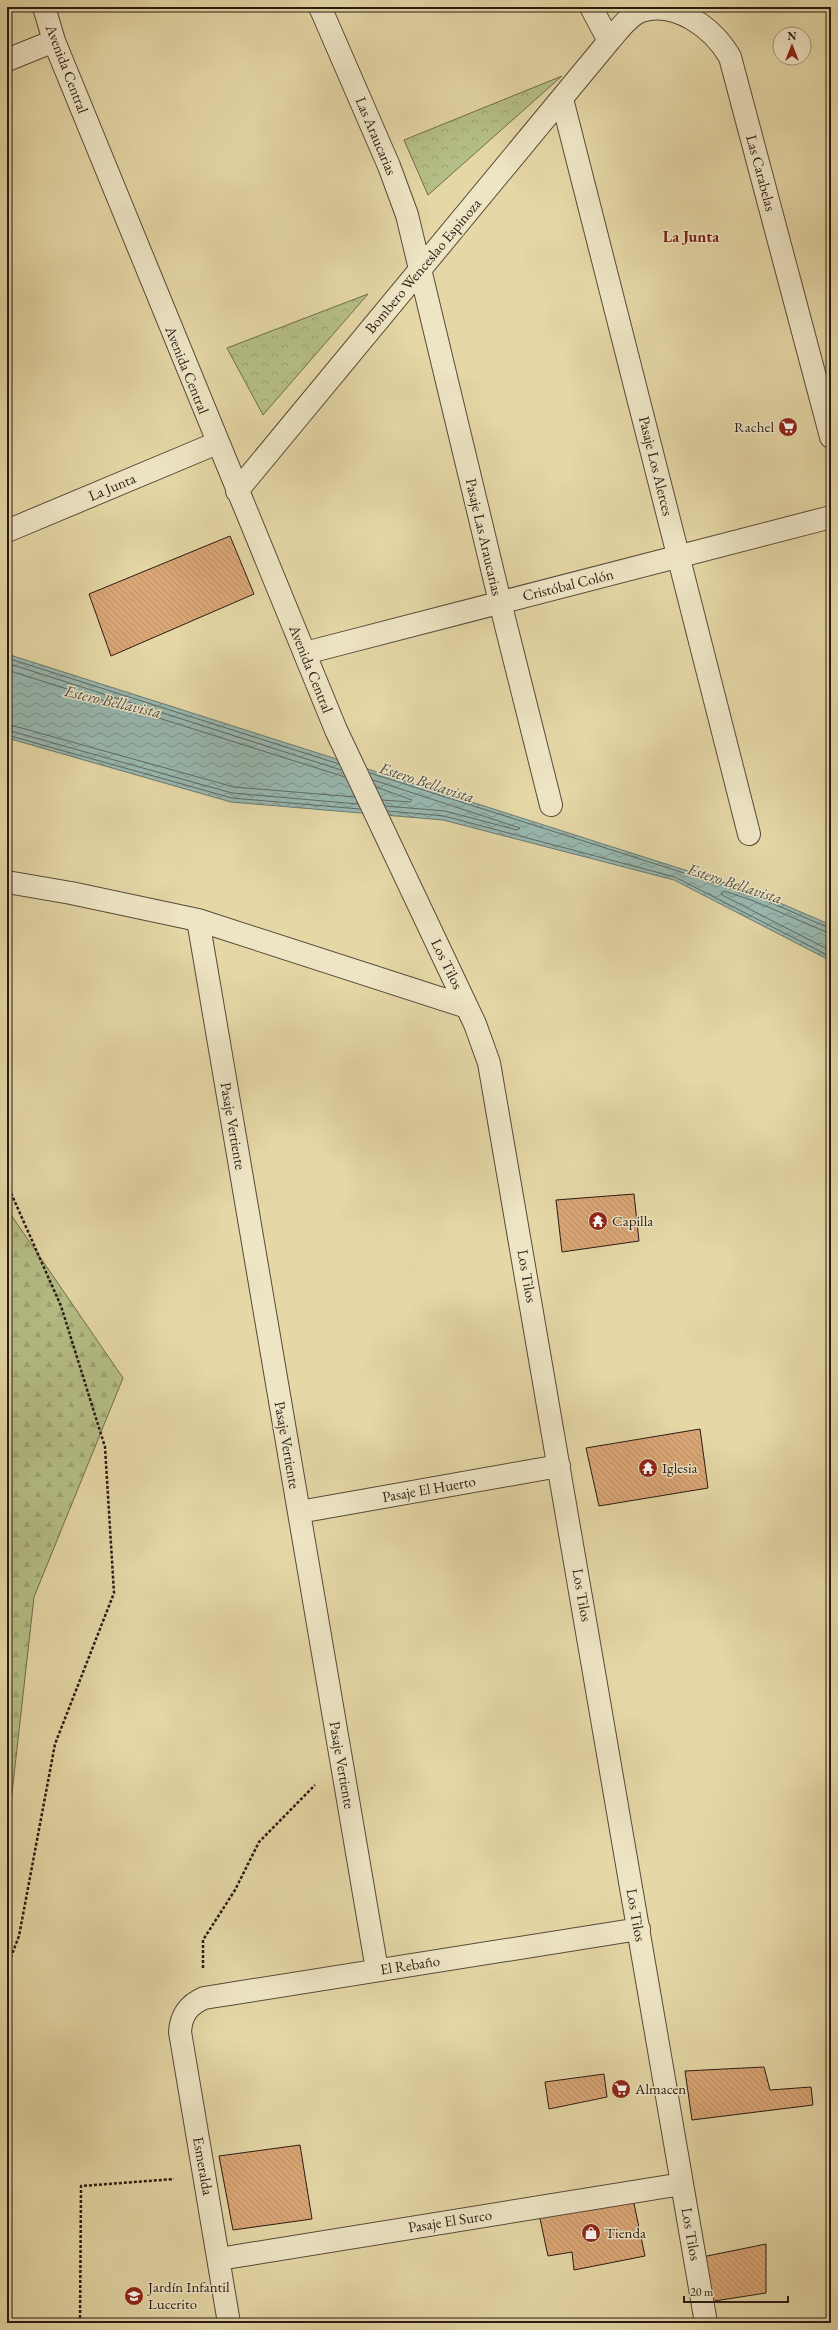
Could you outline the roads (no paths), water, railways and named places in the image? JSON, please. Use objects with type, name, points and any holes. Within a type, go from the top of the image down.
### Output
[{"type":"street","name":"Avenida Central","points":[[44,7],[54,41],[217,443],[336,730],[407,883]]},
{"type":"street","name":"Las Araucarias","points":[[320,7],[389,166],[407,215],[420,268]]},
{"type":"street","points":[[591,7],[609,41]]},
{"type":"street","name":"Las Carabelas","points":[[609,41],[629,19],[640,11],[669,8],[682,11],[708,30],[720,42],[730,57],[831,436]]},
{"type":"street","points":[[7,60],[54,41]]},
{"type":"street","name":"Bombero Wenceslao Espinoza","points":[[237,491],[609,41]]},
{"type":"street","name":"Pasaje Los Alerces","points":[[562,99],[749,834]]},
{"type":"street","name":"Pasaje Las Araucarias","points":[[420,268],[550,805]]},
{"type":"street","name":"La Junta","points":[[7,531],[217,443]]},
{"type":"street","name":"Cristóbal Colón","points":[[305,653],[831,517]]},
{"type":"street","points":[[7,882],[71,893],[198,920],[468,1007]]},
{"type":"street","name":"Los Tilos","points":[[407,883],[468,1007],[483,1042],[494,1085],[706,2323]]},
{"type":"street","name":"Pasaje Vertiente","points":[[198,920],[377,1970]]},
{"type":"street","name":"Pasaje El Huerto","points":[[298,1512],[559,1466]]},
{"type":"street","name":"El Rebaño","points":[[186,2010],[194,2002],[204,1998],[639,1929]]},
{"type":"street","name":"Esmeralda","points":[[186,2010],[181,2021],[180,2032],[229,2323]]},
{"type":"street","name":"Pasaje El Surco","points":[[219,2259],[682,2184]]},
{"type":"water","name":"Estero Bellavista","points":[[7,654],[757,893],[831,925],[831,961],[674,880],[443,820],[231,802],[7,738]]},
{"type":"place","name":"Rachel","points":[[788,427]]},
{"type":"place","name":"Capilla","points":[[598,1221]]},
{"type":"place","name":"Iglesia","points":[[648,1468]]},
{"type":"place","name":"Almacen","points":[[621,2089]]},
{"type":"place","name":"Tienda","points":[[591,2233]]},
{"type":"place","name":"Jardín Infantil Lucerito","points":[[134,2296]]},
{"type":"district","name":"La Junta","points":[[691,236]]}]
